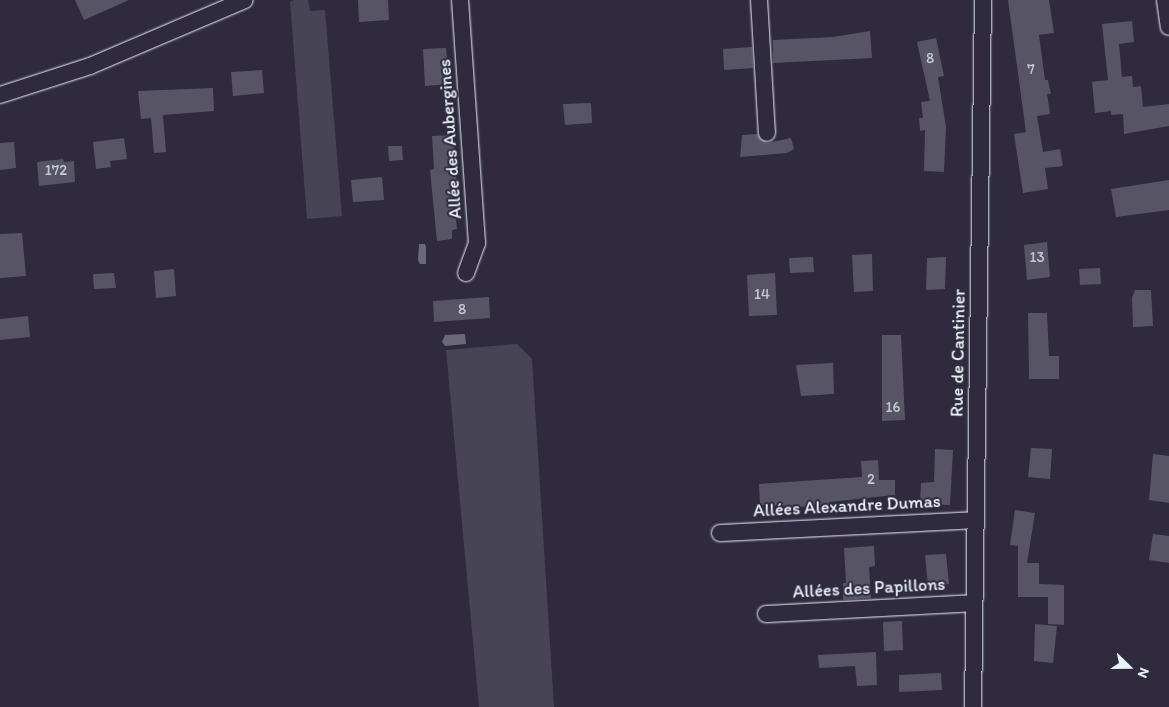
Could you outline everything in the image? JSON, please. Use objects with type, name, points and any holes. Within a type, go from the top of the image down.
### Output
[{"type":"street","points":[[0,95],[90,66],[245,0]]},
{"type":"street","name":"Allée des Aubergines","points":[[460,0],[477,243],[466,273]]},
{"type":"street","points":[[759,0],[767,132]]},
{"type":"street","name":"Rue de Cantinier","points":[[973,707],[983,0]]},
{"type":"street","points":[[1165,0],[1169,27]]},
{"type":"street","name":"Allées Alexandre Dumas","points":[[720,533],[975,520]]},
{"type":"street","name":"Allées des Papillons","points":[[766,614],[974,603]]},
{"type":"shaded area","points":[[294,0],[308,0],[310,11],[325,10],[342,216],[307,219],[290,2]]},
{"type":"shaded area","points":[[517,344],[532,359],[554,707],[479,707],[446,350]]},
{"type":"water","points":[[419,244],[425,244],[426,264],[420,264],[418,260]]},
{"type":"water","points":[[465,334],[466,344],[445,346],[442,342],[445,335]]},
{"type":"building","points":[[75,0],[129,0],[84,20]]},
{"type":"building","points":[[358,0],[388,0],[389,20],[359,22]]},
{"type":"building","points":[[1008,0],[1049,0],[1054,33],[1039,35],[1045,80],[1048,80],[1051,94],[1047,94],[1050,114],[1037,116],[1043,152],[1060,149],[1063,166],[1045,168],[1048,189],[1023,193],[1014,134],[1026,132]]},
{"type":"building","points":[[1132,21],[1134,42],[1119,44],[1122,77],[1132,76],[1133,87],[1141,86],[1143,107],[1169,104],[1169,126],[1124,134],[1123,114],[1111,115],[1111,111],[1095,113],[1092,82],[1108,80],[1102,24]]},
{"type":"building","points":[[870,31],[872,58],[773,63],[773,40],[833,37]]},
{"type":"building","points":[[936,38],[944,76],[938,77],[946,127],[944,172],[924,171],[925,130],[920,131],[919,118],[923,118],[921,102],[930,101],[917,42]]},
{"type":"building","points":[[752,47],[753,68],[724,70],[723,49]]},
{"type":"building","points":[[446,48],[449,84],[425,86],[423,49]]},
{"type":"building","points":[[262,70],[264,93],[233,96],[231,72]]},
{"type":"building","points":[[213,88],[214,111],[163,115],[166,152],[154,153],[151,118],[141,119],[138,91]]},
{"type":"building","points":[[591,103],[592,123],[565,125],[563,104]]},
{"type":"building","points":[[757,134],[767,143],[791,138],[794,149],[787,153],[740,157],[742,135]]},
{"type":"building","points":[[453,135],[459,211],[455,211],[457,229],[452,230],[452,239],[437,241],[430,170],[434,169],[432,136]]},
{"type":"building","points":[[124,138],[127,159],[110,161],[111,167],[96,169],[93,142]]},
{"type":"building","points":[[14,142],[16,168],[0,170],[0,143]]},
{"type":"building","points":[[388,146],[402,146],[403,160],[389,161]]},
{"type":"building","points":[[63,159],[64,162],[74,161],[75,182],[39,186],[37,162]]},
{"type":"building","points":[[382,177],[384,200],[353,202],[351,180]]},
{"type":"building","points":[[1169,180],[1169,210],[1116,217],[1111,189]]},
{"type":"building","points":[[22,233],[26,276],[0,278],[0,234]]},
{"type":"building","points":[[1047,242],[1050,277],[1027,280],[1024,245]]},
{"type":"building","points":[[872,254],[873,291],[854,292],[852,255]]},
{"type":"building","points":[[813,257],[814,272],[790,273],[789,258]]},
{"type":"building","points":[[946,257],[945,289],[926,290],[927,258]]},
{"type":"building","points":[[1100,268],[1101,284],[1080,285],[1079,269]]},
{"type":"building","points":[[174,269],[176,296],[156,298],[154,271]]},
{"type":"building","points":[[114,273],[116,288],[94,289],[93,274]]},
{"type":"building","points":[[775,273],[777,315],[749,316],[747,275]]},
{"type":"building","points":[[1135,290],[1151,290],[1153,326],[1133,327],[1132,298]]},
{"type":"building","points":[[489,297],[490,318],[434,322],[433,301]]},
{"type":"building","points":[[1028,313],[1047,313],[1049,356],[1059,356],[1059,379],[1029,379]]},
{"type":"building","points":[[28,316],[30,337],[0,340],[0,319]]},
{"type":"building","points":[[882,335],[901,335],[905,420],[882,421]]},
{"type":"building","points":[[833,363],[834,394],[801,396],[796,365]]},
{"type":"building","points":[[1031,448],[1052,449],[1050,479],[1028,477]]},
{"type":"building","points":[[935,449],[953,450],[950,505],[920,504],[921,483],[934,482]]},
{"type":"building","points":[[1153,454],[1169,456],[1169,503],[1149,500]]},
{"type":"building","points":[[878,460],[879,480],[895,480],[895,495],[829,502],[829,508],[760,505],[759,484],[862,477],[861,461]]},
{"type":"building","points":[[1015,510],[1035,513],[1027,563],[1039,563],[1039,584],[1064,585],[1064,625],[1048,624],[1048,597],[1018,597],[1018,546],[1010,545]]},
{"type":"building","points":[[1153,534],[1169,536],[1169,563],[1149,560]]},
{"type":"building","points":[[874,546],[875,566],[869,567],[871,598],[843,600],[843,583],[846,583],[844,548]]},
{"type":"building","points":[[946,554],[949,584],[928,586],[925,555]]},
{"type":"building","points":[[902,621],[903,650],[884,651],[883,622]]},
{"type":"building","points":[[1035,624],[1057,626],[1053,663],[1034,661]]},
{"type":"building","points":[[876,652],[877,685],[857,686],[855,666],[819,668],[818,655]]},
{"type":"building","points":[[941,673],[942,690],[899,692],[899,675]]}]
